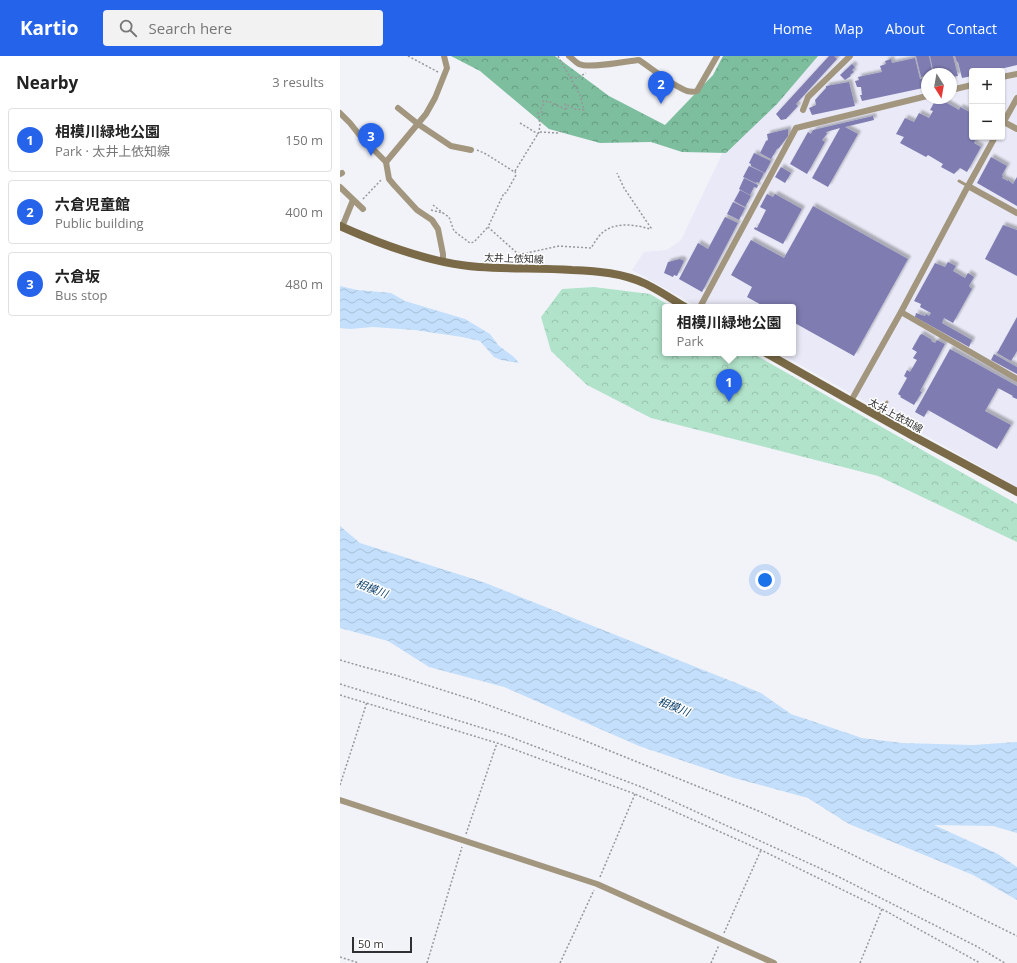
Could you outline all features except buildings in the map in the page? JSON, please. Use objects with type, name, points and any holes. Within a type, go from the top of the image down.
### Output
[{"type":"main road","name":"太井上依知線","points":[[341,226],[385,244],[442,262],[478,266],[604,272],[646,284],[680,304]]},
{"type":"main road","name":"太井上依知線","points":[[771,356],[1017,492]]},
{"type":"street","points":[[386,162],[426,114],[435,98],[447,68],[444,56]]},
{"type":"street","points":[[569,56],[579,64],[585,65],[632,58],[639,60],[669,81],[692,92],[697,91],[717,56]]},
{"type":"street","points":[[803,110],[808,97],[850,56]]},
{"type":"street","points":[[1005,76],[1017,74]]},
{"type":"street","points":[[957,89],[969,86]]},
{"type":"street","points":[[702,304],[796,128],[921,97]]},
{"type":"street","points":[[1005,120],[1017,98]]},
{"type":"street","points":[[398,108],[418,124],[451,146],[471,150]]},
{"type":"street","points":[[340,113],[386,162],[389,179],[394,185],[417,210],[432,220],[438,229],[443,254],[442,262]]},
{"type":"street","points":[[1005,125],[1017,129]]},
{"type":"street","points":[[851,401],[994,140]]},
{"type":"street","points":[[340,186],[363,209]]},
{"type":"street","points":[[968,186],[1017,213]]},
{"type":"street","points":[[341,226],[356,202]]},
{"type":"street","points":[[901,312],[1017,379]]},
{"type":"street","points":[[340,800],[597,884],[774,963]]},
{"type":"lane","points":[[959,181],[968,186]]},
{"type":"lane","points":[[878,416],[887,402]]},
{"type":"path","points":[[408,56],[440,74],[445,74]]},
{"type":"path","points":[[414,60],[417,56]]},
{"type":"path","points":[[433,205],[449,217],[454,231],[470,243],[474,242],[488,227],[504,193],[506,193],[516,175],[515,171],[539,133],[540,124],[538,113],[542,112],[541,108],[544,104],[543,101],[550,102],[567,110],[565,104],[584,110],[580,95],[558,56]]},
{"type":"path","points":[[520,123],[539,133],[558,133],[561,131]]},
{"type":"path","points":[[471,150],[480,150],[515,171]]},
{"type":"path","points":[[356,202],[388,173]]},
{"type":"path","points":[[488,227],[517,253],[522,254],[559,246],[567,248],[591,248],[606,230],[618,226],[637,225],[650,229],[651,228],[624,188],[617,173]]},
{"type":"path","points":[[428,209],[443,212]]},
{"type":"path","points":[[340,660],[395,675],[484,703],[578,738],[754,809],[845,851],[1017,936]]},
{"type":"path","points":[[340,684],[505,734],[644,788],[837,876],[976,946],[1005,963]]},
{"type":"path","points":[[340,695],[497,743],[635,794],[761,850],[882,909],[980,963]]},
{"type":"path","points":[[340,785],[367,702]]},
{"type":"path","points":[[427,963],[464,841],[497,743]]},
{"type":"path","points":[[711,963],[761,850]]},
{"type":"path","points":[[860,963],[882,909]]},
{"type":"path","points":[[340,957],[359,963]]},
{"type":"shaded area","points":[[801,56],[1017,56],[1017,487],[784,356],[796,356],[796,304],[693,304],[632,270],[644,252],[667,250],[681,240],[731,135]]},
{"type":"green space","points":[[451,56],[555,56],[609,96],[665,125],[713,75],[723,56],[818,56],[777,104],[726,153],[682,152],[651,142],[600,143],[549,129],[480,71]]},
{"type":"green space","points":[[594,287],[650,294],[667,304],[662,304],[662,356],[757,356],[1017,504],[1017,542],[878,476],[651,418],[587,385],[551,351],[541,317],[562,289]]},
{"type":"water","points":[[340,286],[357,290],[391,293],[405,301],[465,319],[490,334],[499,346],[514,357],[519,363],[501,360],[494,357],[480,341],[462,337],[415,330],[373,327],[350,329],[340,328]]},
{"type":"water","name":"相模川","points":[[340,526],[360,543],[483,582],[761,693],[791,714],[862,738],[902,743],[973,745],[1017,742],[1017,833],[993,826],[934,825],[998,854],[1017,867],[1017,900],[973,875],[849,824],[808,798],[734,778],[639,746],[504,687],[429,667],[388,641],[340,628]]},
{"type":"place","name":"六倉児童館","points":[[661,104]]},
{"type":"place","name":"六倉坂","points":[[371,156]]},
{"type":"place","name":"相模川緑地公園","points":[[729,402]]}]
